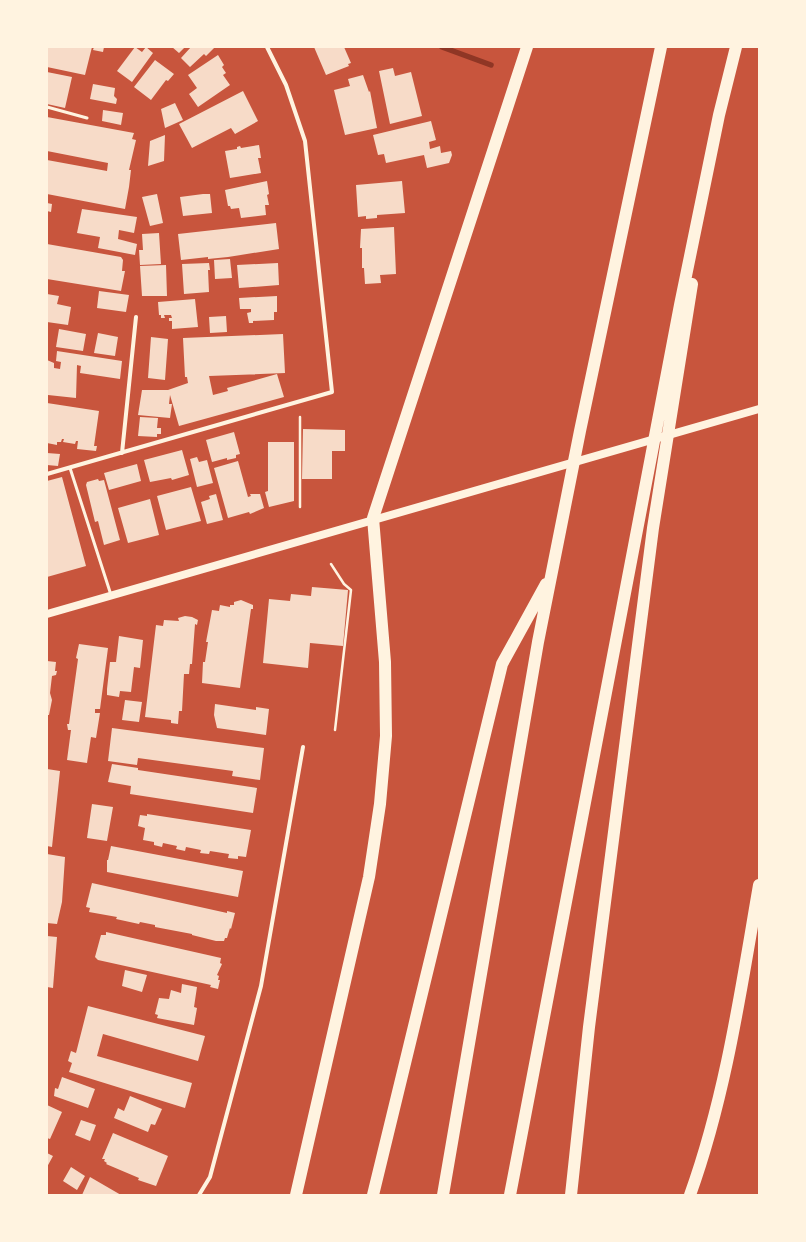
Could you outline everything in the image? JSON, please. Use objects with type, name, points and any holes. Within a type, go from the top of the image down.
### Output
[{"type":"highway","points":[[296,1195],[370,877],[380,804],[386,736],[385,662],[373,518],[527,47]]},
{"type":"highway","points":[[443,1195],[538,642],[661,47]]},
{"type":"highway","points":[[510,1195],[676,321],[719,115],[736,47]]},
{"type":"highway","points":[[571,1195],[589,1027],[652,536],[719,115]]},
{"type":"highway","points":[[373,1195],[502,664],[551,574]]},
{"type":"highway","points":[[690,1195],[702,1164],[718,1106],[730,1051],[759,885]]},
{"type":"main road","points":[[47,614],[373,518],[759,409]]},
{"type":"street","points":[[47,474],[332,392],[305,140],[286,85],[267,47]]},
{"type":"street","points":[[122,453],[136,317]]},
{"type":"street","points":[[199,1195],[210,1177],[261,986],[303,747]]},
{"type":"lane","points":[[47,108],[86,118]]},
{"type":"lane","points":[[70,468],[111,595]]},
{"type":"path","points":[[300,417],[300,507]]},
{"type":"path","points":[[331,564],[344,584],[351,590],[335,730]]},
{"type":"building","points":[[47,47],[92,47],[85,75],[47,67]]},
{"type":"building","points":[[94,47],[104,47],[103,52],[93,50]]},
{"type":"building","points":[[135,47],[142,52],[146,47],[153,53],[132,82],[117,71]]},
{"type":"building","points":[[172,47],[185,47],[179,53]]},
{"type":"building","points":[[191,47],[215,47],[206,56],[204,54],[190,67],[181,58]]},
{"type":"building","points":[[314,47],[344,47],[351,63],[348,64],[349,66],[326,75]]},
{"type":"building","points":[[218,55],[224,65],[222,67],[226,73],[223,75],[230,85],[198,107],[189,94],[197,88],[188,75]]},
{"type":"building","points":[[155,60],[174,74],[168,81],[166,80],[151,100],[134,87]]},
{"type":"building","points":[[393,68],[395,76],[411,72],[422,116],[390,124],[379,71]]},
{"type":"building","points":[[47,72],[72,77],[65,108],[47,104]]},
{"type":"building","points":[[363,75],[369,92],[370,91],[377,128],[345,135],[334,90],[350,86],[348,79]]},
{"type":"building","points":[[93,84],[115,88],[114,96],[117,99],[116,104],[90,99]]},
{"type":"building","points":[[243,91],[258,121],[235,134],[231,128],[192,148],[179,124]]},
{"type":"building","points":[[175,103],[183,120],[165,128],[161,109]]},
{"type":"building","points":[[103,110],[123,113],[121,125],[102,121]]},
{"type":"building","points":[[47,117],[134,133],[132,139],[136,140],[129,170],[131,170],[125,209],[47,194],[47,160],[107,171],[108,163],[47,151]]},
{"type":"building","points":[[431,121],[436,140],[429,142],[430,149],[440,146],[441,153],[451,151],[452,155],[449,163],[427,168],[424,155],[386,163],[384,154],[378,155],[373,135]]},
{"type":"building","points":[[165,135],[164,161],[148,166],[150,141]]},
{"type":"building","points":[[259,145],[261,158],[258,158],[261,173],[230,178],[225,151],[237,149],[237,147],[240,146],[241,148]]},
{"type":"building","points":[[267,181],[269,205],[265,205],[266,215],[241,218],[239,208],[231,209],[230,206],[228,206],[225,190]]},
{"type":"building","points":[[402,181],[405,213],[377,215],[377,218],[366,219],[366,216],[358,217],[356,185]]},
{"type":"building","points":[[157,194],[163,223],[150,226],[142,197]]},
{"type":"building","points":[[210,194],[212,213],[183,216],[180,197]]},
{"type":"building","points":[[47,203],[52,204],[51,212],[47,211]]},
{"type":"building","points":[[82,209],[137,217],[134,233],[119,230],[118,239],[137,244],[135,255],[98,248],[100,237],[77,233]]},
{"type":"building","points":[[276,223],[279,249],[228,257],[208,259],[208,257],[181,260],[178,234]]},
{"type":"building","points":[[394,227],[396,274],[380,275],[381,283],[365,284],[364,268],[362,268],[362,248],[360,248],[361,229]]},
{"type":"building","points":[[159,233],[161,264],[140,265],[139,250],[143,250],[142,234]]},
{"type":"building","points":[[47,244],[121,257],[123,260],[122,271],[125,271],[121,291],[47,279]]},
{"type":"building","points":[[230,259],[232,278],[215,279],[214,260]]},
{"type":"building","points":[[209,263],[209,292],[184,294],[182,264]]},
{"type":"building","points":[[278,263],[279,285],[239,288],[237,265]]},
{"type":"building","points":[[166,265],[167,296],[142,296],[140,266]]},
{"type":"building","points":[[99,291],[129,295],[126,312],[97,308]]},
{"type":"building","points":[[47,294],[59,296],[57,304],[71,307],[68,325],[47,322]]},
{"type":"building","points":[[277,296],[277,312],[274,312],[274,320],[253,321],[253,323],[249,323],[247,313],[251,312],[251,309],[240,309],[239,298]]},
{"type":"building","points":[[195,299],[198,327],[172,329],[172,321],[169,321],[169,318],[172,318],[171,315],[164,315],[165,318],[161,318],[161,315],[159,315],[158,302]]},
{"type":"building","points":[[226,316],[227,332],[210,333],[209,317]]},
{"type":"building","points":[[59,329],[86,334],[83,351],[56,347]]},
{"type":"building","points":[[98,333],[118,337],[115,356],[94,353]]},
{"type":"building","points":[[283,334],[285,373],[209,376],[213,395],[228,391],[227,388],[277,374],[284,397],[179,426],[170,395],[169,404],[172,404],[170,418],[138,415],[142,390],[168,390],[188,383],[187,377],[185,377],[183,338]]},
{"type":"building","points":[[151,337],[168,339],[165,380],[148,378]]},
{"type":"building","points":[[57,351],[122,361],[120,379],[80,373],[81,366],[77,365],[76,398],[48,395],[47,360],[54,363],[54,368],[60,369],[61,362],[56,361]]},
{"type":"building","points":[[47,403],[99,411],[94,446],[97,446],[96,451],[77,449],[78,441],[76,441],[75,444],[63,442],[64,439],[62,439],[61,442],[57,442],[57,445],[47,443]]},
{"type":"building","points":[[140,417],[158,418],[157,428],[161,428],[161,434],[157,434],[157,437],[138,436]]},
{"type":"building","points":[[303,429],[345,430],[345,451],[332,451],[332,479],[302,479]]},
{"type":"building","points":[[234,432],[240,454],[236,455],[236,458],[227,460],[227,458],[212,462],[206,440]]},
{"type":"building","points":[[268,442],[294,442],[294,501],[269,507],[265,492],[268,491]]},
{"type":"building","points":[[182,450],[189,475],[172,480],[171,478],[150,482],[144,460]]},
{"type":"building","points":[[47,453],[60,454],[58,466],[47,465]]},
{"type":"building","points":[[197,457],[199,462],[207,460],[213,483],[197,487],[190,459]]},
{"type":"building","points":[[238,461],[248,497],[251,496],[250,494],[260,494],[264,508],[250,514],[249,512],[228,518],[214,468]]},
{"type":"building","points":[[137,464],[141,481],[109,490],[104,473]]},
{"type":"building","points":[[62,477],[86,566],[47,577],[47,481]]},
{"type":"building","points":[[98,479],[99,481],[104,480],[120,540],[104,545],[98,521],[95,522],[86,485],[87,482]]},
{"type":"building","points":[[191,487],[201,521],[166,530],[157,496]]},
{"type":"building","points":[[216,494],[223,520],[207,524],[201,502],[210,499],[209,496]]},
{"type":"building","points":[[150,499],[159,535],[128,543],[118,508]]},
{"type":"building","points":[[312,587],[348,590],[343,646],[310,643],[308,668],[263,663],[269,599],[290,601],[291,594],[311,596]]},
{"type":"building","points":[[241,600],[253,605],[253,609],[251,609],[240,688],[202,683],[203,662],[205,662],[208,642],[206,642],[212,610],[219,611],[220,605],[230,607],[230,605],[234,605],[234,602]]},
{"type":"building","points":[[185,616],[198,620],[197,625],[195,624],[192,664],[190,664],[189,674],[184,674],[182,711],[179,711],[178,724],[171,723],[171,720],[145,717],[156,625],[163,626],[164,620],[179,621],[178,618]]},
{"type":"building","points":[[119,636],[143,640],[140,668],[134,667],[131,692],[120,691],[119,697],[107,695],[107,689],[110,662],[116,662]]},
{"type":"building","points":[[79,644],[108,648],[100,709],[95,709],[95,713],[100,713],[96,738],[91,737],[87,763],[67,760],[71,730],[68,730],[67,724],[69,724],[78,659],[76,658]]},
{"type":"building","points":[[47,661],[56,662],[55,671],[57,671],[56,675],[52,676],[50,693],[52,700],[49,715],[47,715]]},
{"type":"building","points":[[125,700],[142,702],[139,722],[122,720]]},
{"type":"building","points":[[215,704],[256,710],[256,707],[269,709],[266,735],[217,728],[214,715]]},
{"type":"building","points":[[112,728],[264,748],[260,780],[232,776],[233,771],[138,758],[137,765],[108,761]]},
{"type":"building","points":[[112,764],[138,768],[138,770],[257,788],[253,813],[130,794],[131,786],[108,782]]},
{"type":"building","points":[[47,769],[60,771],[52,847],[47,846]]},
{"type":"building","points":[[92,804],[113,807],[107,841],[87,838]]},
{"type":"building","points":[[147,814],[251,830],[246,857],[238,856],[238,859],[228,858],[229,854],[210,851],[209,854],[200,853],[201,850],[186,847],[185,851],[176,849],[177,846],[163,843],[162,847],[154,845],[154,842],[143,840],[145,828],[138,826],[140,815],[147,816]]},
{"type":"building","points":[[111,846],[243,871],[238,897],[107,872],[107,860]]},
{"type":"building","points":[[47,854],[65,857],[62,902],[57,924],[47,923]]},
{"type":"building","points":[[92,883],[227,913],[227,911],[235,913],[231,929],[230,928],[227,938],[225,938],[224,941],[216,941],[192,934],[155,927],[155,925],[140,922],[139,924],[116,919],[117,917],[89,912],[90,908],[86,907]]},
{"type":"building","points":[[106,932],[221,958],[220,963],[222,964],[217,975],[219,976],[218,980],[220,980],[218,989],[210,987],[211,985],[98,960],[95,957],[101,935],[106,935]]},
{"type":"building","points":[[47,936],[57,937],[53,988],[47,987]]},
{"type":"building","points":[[125,970],[147,975],[142,992],[122,986]]},
{"type":"building","points":[[182,984],[197,987],[194,1007],[197,1008],[194,1025],[157,1018],[158,1015],[155,1014],[159,998],[169,999],[171,990],[181,993]]},
{"type":"building","points":[[88,1006],[205,1036],[198,1061],[103,1034],[97,1056],[192,1083],[185,1108],[69,1072],[72,1063],[68,1061],[71,1051],[76,1053]]},
{"type":"building","points":[[62,1077],[95,1089],[88,1108],[54,1096],[55,1088],[58,1089]]},
{"type":"building","points":[[130,1096],[162,1109],[155,1125],[151,1124],[148,1132],[114,1118],[118,1108],[124,1111]]},
{"type":"building","points":[[47,1105],[62,1112],[50,1139],[47,1138]]},
{"type":"building","points":[[81,1120],[96,1125],[90,1141],[75,1135]]},
{"type":"building","points":[[113,1133],[168,1156],[156,1186],[138,1180],[139,1178],[106,1164],[107,1163],[104,1161],[105,1159],[102,1159]]},
{"type":"building","points":[[47,1153],[53,1156],[47,1167]]},
{"type":"building","points":[[71,1167],[85,1176],[77,1190],[63,1181]]},
{"type":"building","points":[[90,1177],[121,1195],[82,1195]]},
{"type":"waterway","points":[[442,47],[491,65]]}]
